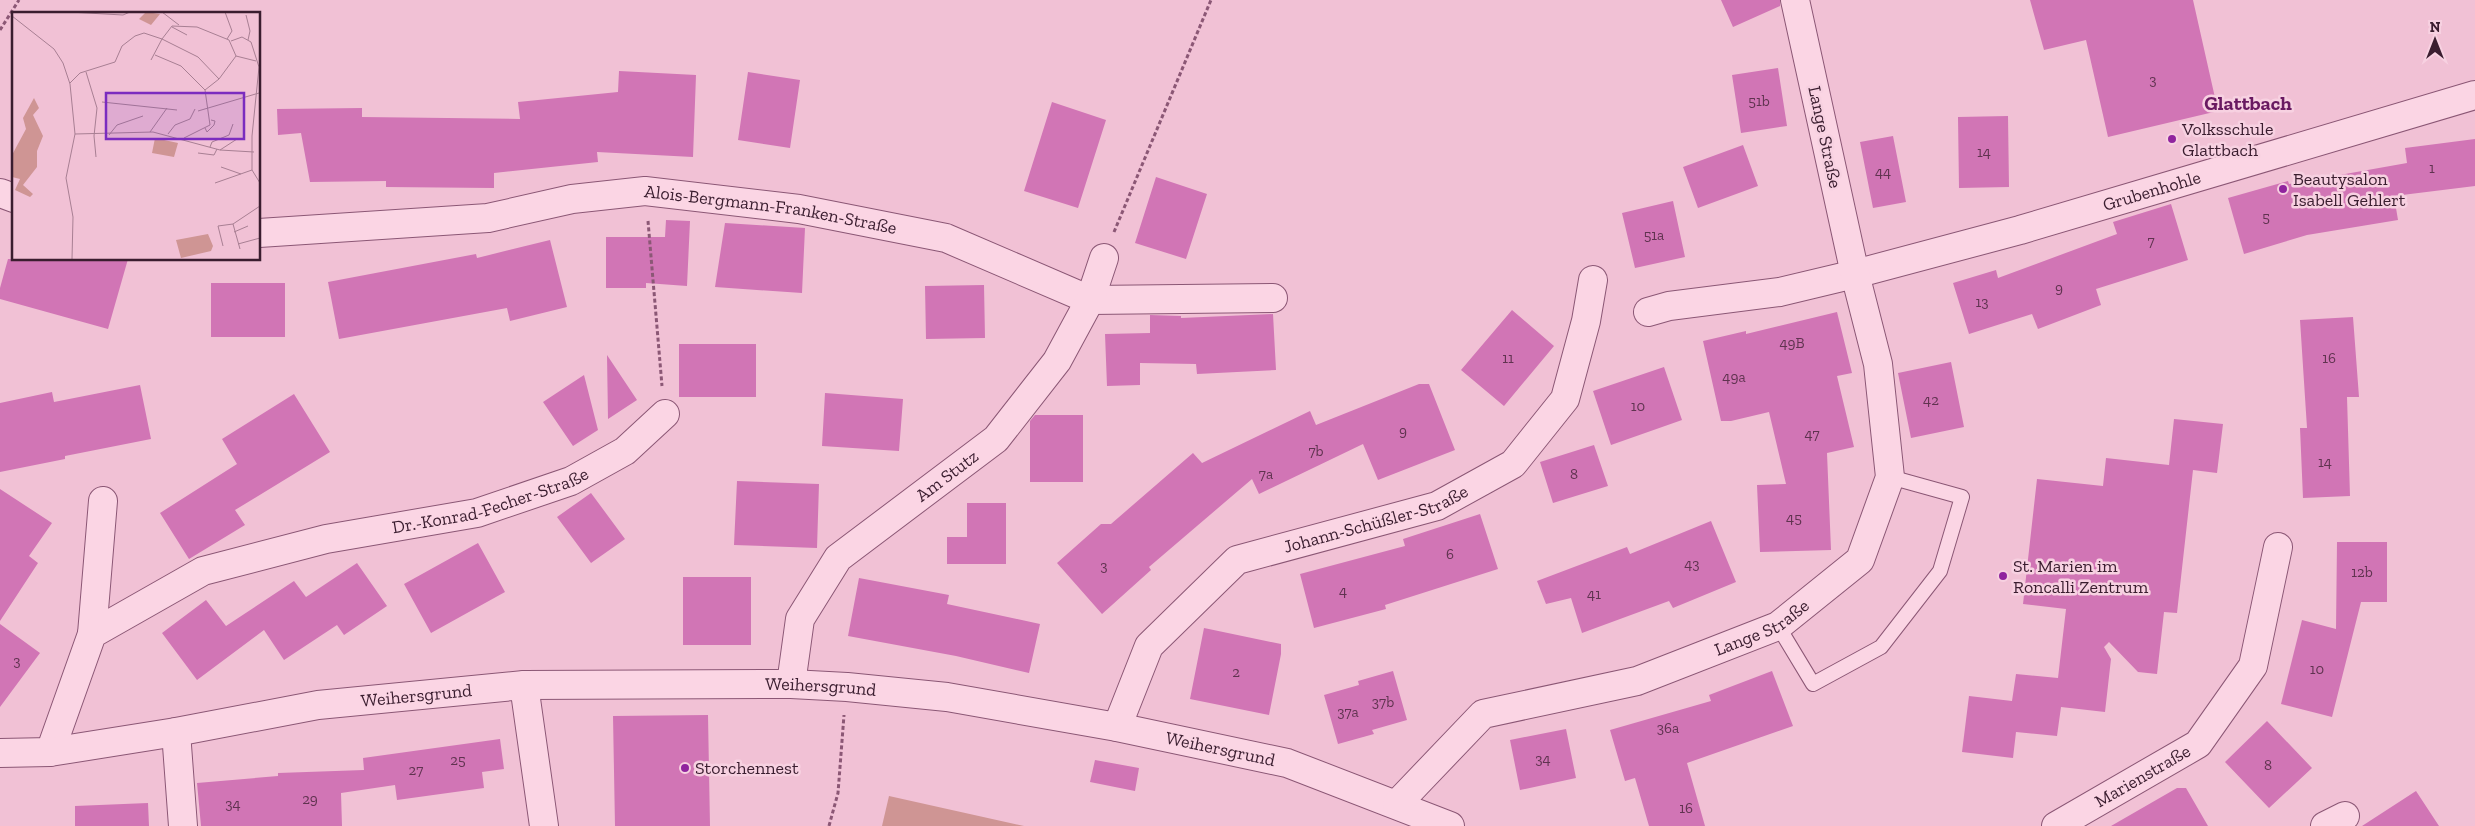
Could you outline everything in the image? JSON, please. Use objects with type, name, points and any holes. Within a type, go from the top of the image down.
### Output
[{"type":"street","name":"Lange Straße","points":[[1397,804],[1483,714],[1637,681],[1778,626],[1860,560],[1890,477],[1878,364],[1855,274],[1795,0]]},
{"type":"street","name":"Grubenhohle","points":[[1855,274],[2020,230],[2475,95]]},
{"type":"street","name":"Alois-Bergmann-Franken-Straße","points":[[260,234],[488,218],[572,199],[645,191],[799,209],[946,238],[1090,300],[1273,298]]},
{"type":"street","points":[[0,193],[12,197]]},
{"type":"street","name":"Am Stutz","points":[[791,684],[800,619],[838,558],[996,439],[1057,361],[1090,300],[1104,258]]},
{"type":"street","points":[[1648,312],[1668,306],[1780,292],[1855,274]]},
{"type":"street","name":"Johann-Schüßler-Straße","points":[[1117,726],[1149,646],[1237,560],[1436,506],[1513,464],[1565,399],[1586,321],[1593,280]]},
{"type":"street","name":"Dr.-Konrad-Fecher-Straße","points":[[92,634],[203,571],[326,539],[477,512],[572,482],[625,451],[665,414]]},
{"type":"street","points":[[50,752],[92,634],[103,501]]},
{"type":"street","name":"Marienstraße","points":[[2056,826],[2198,744],[2253,666],[2278,547]]},
{"type":"street","name":"Weihersgrund","points":[[0,753],[50,752],[176,732],[318,705],[524,685],[791,684],[847,687],[947,698],[1117,726],[1287,763],[1450,826]]},
{"type":"street","points":[[524,685],[544,826]]},
{"type":"street","points":[[176,732],[183,826]]},
{"type":"lane","points":[[1778,626],[1813,684],[1881,647],[1940,571],[1962,497],[1890,477]]},
{"type":"path","points":[[0,30],[19,0]]},
{"type":"path","points":[[1104,258],[1211,0]]},
{"type":"path","points":[[645,191],[665,414]]},
{"type":"path","points":[[829,826],[838,793],[847,687]]},
{"type":"shaded area","points":[[889,796],[1024,826],[882,826]]},
{"type":"building","points":[[1721,0],[1780,0],[1780,6],[1733,27]]},
{"type":"building","points":[[2030,0],[2193,0],[2218,111],[2108,137],[2086,40],[2044,50]]},
{"type":"building","points":[[1778,68],[1787,126],[1741,133],[1732,75]]},
{"type":"building","points":[[619,71],[696,75],[693,157],[597,152],[598,162],[494,173],[494,188],[386,187],[386,181],[310,182],[301,133],[278,135],[277,109],[362,108],[362,117],[520,119],[518,102],[618,92]]},
{"type":"building","points":[[748,72],[800,80],[790,148],[738,140]]},
{"type":"building","points":[[1052,102],[1106,120],[1078,208],[1024,191]]},
{"type":"building","points":[[2008,116],[2009,187],[1959,188],[1958,117]]},
{"type":"building","points":[[1893,136],[1906,202],[1873,208],[1860,142]]},
{"type":"building","points":[[2475,139],[2475,186],[2394,196],[2398,220],[2307,235],[2244,254],[2228,198],[2288,181],[2289,184],[2407,163],[2405,148]]},
{"type":"building","points":[[1743,145],[1758,186],[1698,208],[1683,167]]},
{"type":"building","points":[[1156,177],[1207,194],[1186,259],[1135,243]]},
{"type":"building","points":[[1673,201],[1685,257],[1635,268],[1622,213]]},
{"type":"building","points":[[2171,204],[2188,260],[2096,289],[2101,305],[2038,329],[2032,314],[1969,334],[1953,283],[1996,270],[1998,278],[2117,234],[2113,222]]},
{"type":"building","points":[[666,220],[690,221],[687,286],[646,283],[646,288],[606,288],[606,237],[665,237]]},
{"type":"building","points":[[725,223],[805,228],[802,293],[715,287]]},
{"type":"building","points":[[550,240],[567,307],[510,321],[507,308],[339,339],[328,282],[476,254],[477,258]]},
{"type":"building","points":[[8,259],[128,260],[108,329],[0,299],[0,288]]},
{"type":"building","points":[[211,283],[285,283],[285,337],[211,337]]},
{"type":"building","points":[[984,285],[985,338],[926,339],[925,286]]},
{"type":"building","points":[[1512,310],[1554,346],[1504,406],[1461,370]]},
{"type":"building","points":[[1837,312],[1852,373],[1837,376],[1854,447],[1827,453],[1831,550],[1760,552],[1757,485],[1786,484],[1769,412],[1731,421],[1721,421],[1703,341],[1746,331],[1746,334]]},
{"type":"building","points":[[1273,314],[1276,370],[1197,374],[1196,364],[1140,363],[1140,385],[1107,386],[1105,334],[1150,333],[1150,315],[1181,316],[1181,318]]},
{"type":"building","points":[[2353,317],[2359,397],[2347,397],[2350,496],[2303,498],[2300,428],[2307,428],[2300,320]]},
{"type":"building","points":[[679,344],[756,344],[756,397],[679,397]]},
{"type":"building","points":[[607,355],[637,400],[608,419]]},
{"type":"building","points":[[1951,362],[1964,427],[1911,438],[1898,373]]},
{"type":"building","points":[[1664,367],[1682,420],[1611,445],[1593,391]]},
{"type":"building","points":[[584,375],[598,430],[573,446],[543,402]]},
{"type":"building","points":[[1419,384],[1429,384],[1455,450],[1378,480],[1363,444],[1259,494],[1252,479],[1149,567],[1151,570],[1102,614],[1057,563],[1101,524],[1111,524],[1193,453],[1202,463],[1310,411],[1316,425]]},
{"type":"building","points":[[140,385],[151,439],[65,456],[65,459],[0,472],[0,403],[52,392],[54,402]]},
{"type":"building","points":[[825,393],[903,399],[899,451],[822,446]]},
{"type":"building","points":[[294,394],[330,452],[235,510],[245,525],[189,559],[160,513],[237,464],[222,439]]},
{"type":"building","points":[[1035,415],[1083,415],[1083,482],[1030,482],[1030,421]]},
{"type":"building","points":[[2174,419],[2223,424],[2217,473],[2193,470],[2177,613],[2164,612],[2157,674],[2138,672],[2109,642],[2104,647],[2111,659],[2105,712],[2061,707],[2057,736],[2016,732],[2013,758],[1962,752],[1969,696],[2012,701],[2016,674],[2058,678],[2066,609],[2023,604],[2037,479],[2103,486],[2106,458],[2169,465]]},
{"type":"building","points":[[1594,445],[1608,486],[1553,503],[1540,462]]},
{"type":"building","points":[[737,481],[819,484],[817,548],[734,545]]},
{"type":"building","points":[[0,489],[52,523],[29,556],[38,563],[0,621]]},
{"type":"building","points":[[591,493],[625,539],[591,563],[557,517]]},
{"type":"building","points":[[967,503],[1006,503],[1006,564],[947,564],[947,537],[967,537]]},
{"type":"building","points":[[1480,514],[1498,569],[1385,605],[1386,609],[1314,628],[1300,574],[1405,546],[1403,539]]},
{"type":"building","points":[[1711,521],[1736,582],[1673,608],[1669,601],[1582,633],[1571,598],[1546,604],[1537,581],[1627,547],[1630,554]]},
{"type":"building","points":[[2337,542],[2387,542],[2387,602],[2361,602],[2332,717],[2281,704],[2302,620],[2336,629]]},
{"type":"building","points":[[478,543],[505,592],[431,633],[404,584]]},
{"type":"building","points":[[357,563],[387,606],[344,635],[337,625],[284,660],[264,630],[197,680],[162,633],[206,600],[226,626],[294,581],[306,597]]},
{"type":"building","points":[[683,577],[751,577],[751,645],[683,645]]},
{"type":"building","points":[[859,578],[949,595],[947,604],[1040,624],[1029,673],[956,656],[848,636]]},
{"type":"building","points":[[0,624],[40,653],[0,707]]},
{"type":"building","points":[[1204,628],[1281,644],[1281,654],[1269,715],[1190,699]]},
{"type":"building","points":[[1393,671],[1407,720],[1372,730],[1374,734],[1338,744],[1324,695],[1359,685],[1358,681]]},
{"type":"building","points":[[1772,671],[1793,726],[1687,763],[1705,826],[1649,826],[1635,778],[1625,781],[1610,730],[1711,701],[1709,695]]},
{"type":"building","points":[[708,715],[710,826],[615,826],[613,716]]},
{"type":"building","points":[[2267,721],[2312,768],[2269,808],[2225,762]]},
{"type":"building","points":[[1566,729],[1576,778],[1520,790],[1510,740]]},
{"type":"building","points":[[500,739],[504,769],[482,772],[484,788],[397,800],[395,785],[341,793],[342,826],[201,826],[197,783],[278,776],[278,773],[364,770],[363,758]]},
{"type":"building","points":[[1095,760],[1139,768],[1135,791],[1090,782]]},
{"type":"building","points":[[2177,788],[2186,788],[2208,826],[2111,826]]},
{"type":"building","points":[[2416,791],[2439,826],[2362,826]]},
{"type":"building","points":[[148,803],[149,826],[75,826],[75,806]]},
{"type":"place","name":"Volksschule Glattbach","points":[[2172,139]]},
{"type":"place","name":"Beautysalon Isabell Gehlert","points":[[2283,189]]},
{"type":"place","name":"St. Marien im Roncalli Zentrum","points":[[2003,576]]},
{"type":"place","name":"Storchennest","points":[[685,768]]},
{"type":"district","name":"Glattbach","points":[[2248,103]]}]
